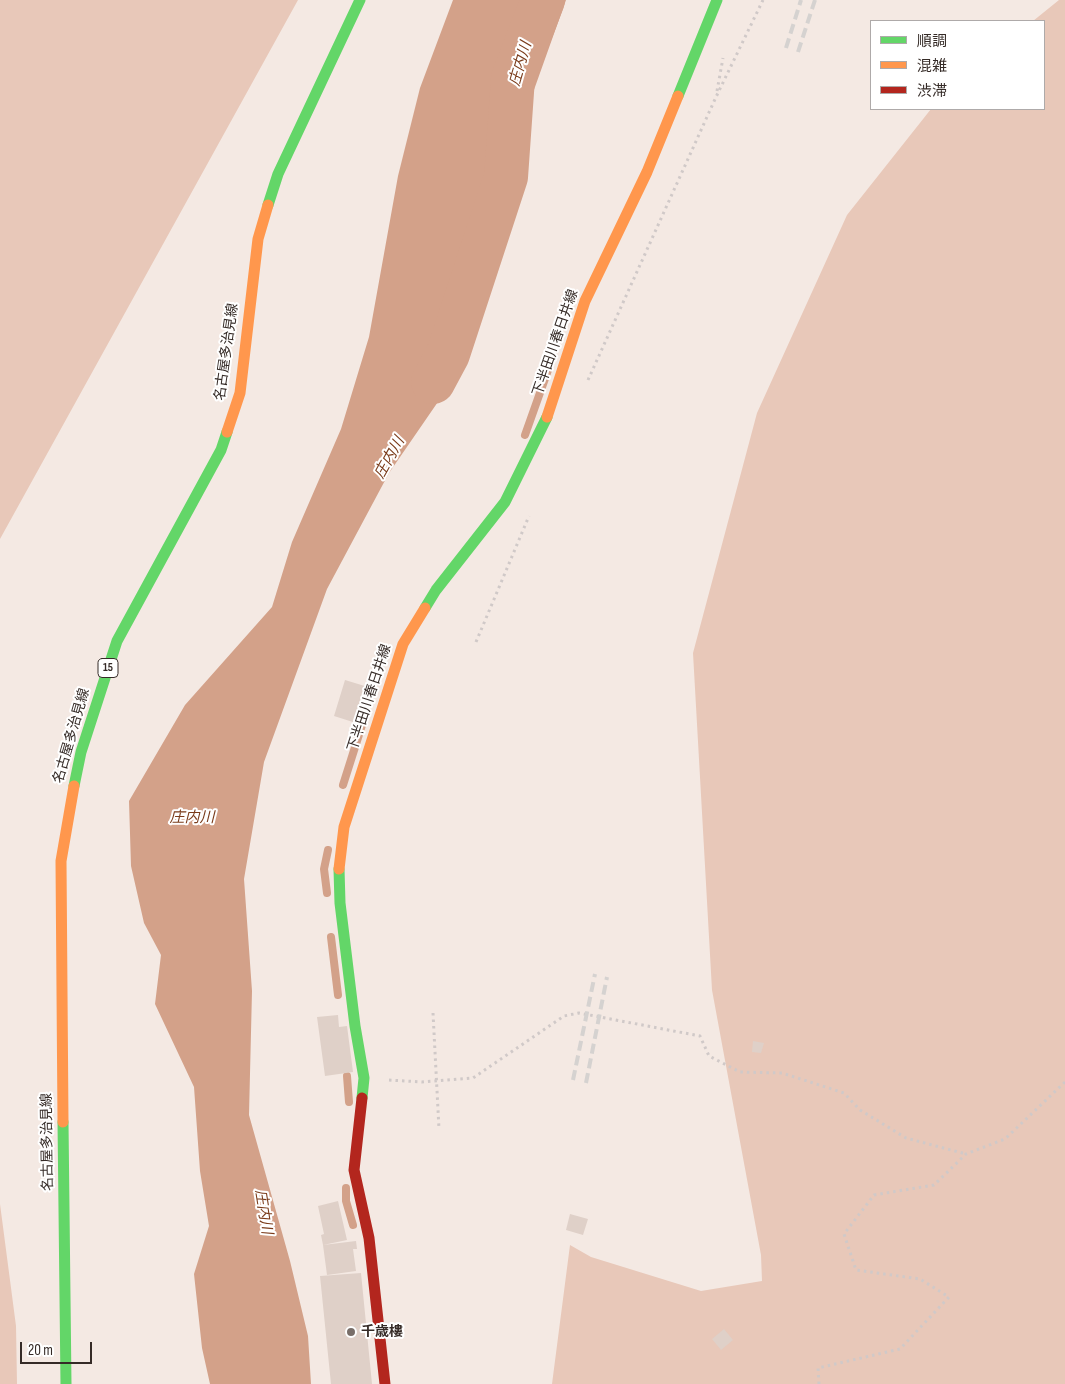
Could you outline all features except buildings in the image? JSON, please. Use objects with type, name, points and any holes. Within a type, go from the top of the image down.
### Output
[{"type":"main road","name":"名古屋多治見線","points":[[66,1384],[60,929],[61,860],[66,818],[81,752],[117,641],[221,450],[240,393],[258,239],[278,174],[360,0]]},
{"type":"main road","name":"下半田川春日井線","points":[[385,1384],[370,1238],[354,1170],[364,1078],[354,1026],[340,902],[339,866],[344,827],[383,700],[403,644],[436,590],[505,502],[544,426],[585,300],[647,172],[717,0]]},
{"type":"path","points":[[585,388],[716,97],[763,0]]},
{"type":"path","points":[[476,642],[530,514]]},
{"type":"path","points":[[433,1013],[439,1128]]},
{"type":"path","points":[[364,1078],[422,1082],[473,1078],[564,1016],[579,1013],[700,1036],[709,1056],[740,1072],[782,1074],[844,1093],[860,1110],[906,1138],[966,1154]]},
{"type":"path","points":[[819,1384],[818,1368],[900,1349],[949,1297],[920,1279],[856,1270],[844,1234],[874,1195],[934,1185],[966,1154],[1005,1139],[1065,1082]]},
{"type":"shaded area","points":[[0,0],[298,0],[0,539]]},
{"type":"shaded area","points":[[1059,0],[1065,0],[1065,1384],[552,1384],[570,1245],[591,1257],[701,1291],[762,1281],[761,1255],[712,990],[693,653],[757,413],[847,215],[930,110],[1045,110],[1045,20],[1034,20]]},
{"type":"shaded area","points":[[0,1204],[16,1326],[17,1384],[0,1384]]},
{"type":"water","name":"庄内川","points":[[453,0],[566,0],[468,275],[442,396],[389,473],[327,589],[264,762],[244,879],[252,991],[249,1115],[290,1261],[308,1336],[311,1384],[210,1384],[202,1348],[194,1274],[209,1226],[200,1171],[194,1087],[155,1004],[161,955],[144,923],[131,866],[129,801],[185,705],[272,607],[292,542],[341,429],[369,337],[398,176],[420,88]]},
{"type":"waterway","name":"庄内川","points":[[433,382],[448,354],[506,177],[513,78],[543,0]]},
{"type":"waterway","points":[[525,435],[552,359]]},
{"type":"waterway","points":[[343,785],[363,722]]},
{"type":"waterway","points":[[327,893],[324,869],[328,850]]},
{"type":"waterway","points":[[331,937],[338,995]]},
{"type":"waterway","points":[[347,1076],[349,1102]]},
{"type":"waterway","points":[[346,1188],[346,1201],[353,1225]]},
{"type":"railway","points":[[786,48],[801,0]]},
{"type":"railway","points":[[798,52],[815,0]]},
{"type":"railway","points":[[573,1080],[595,974]]},
{"type":"railway","points":[[586,1083],[607,977]]},
{"type":"traffic: fast","points":[[268,205],[278,174],[360,0]]},
{"type":"traffic: fast","points":[[678,96],[717,0]]},
{"type":"traffic: fast","points":[[425,608],[436,590],[505,502],[547,417]]},
{"type":"traffic: fast","points":[[74,786],[81,752],[117,641],[221,450],[227,432]]},
{"type":"traffic: fast","points":[[339,869],[340,903],[355,1026],[364,1078],[362,1098]]},
{"type":"traffic: fast","points":[[63,1122],[66,1384]]},
{"type":"traffic: slow","points":[[547,417],[585,301],[647,172],[678,96]]},
{"type":"traffic: slow","points":[[227,432],[240,393],[258,239],[268,205]]},
{"type":"traffic: slow","points":[[339,869],[344,827],[403,644],[425,608]]},
{"type":"traffic: slow","points":[[63,1122],[61,861],[74,786]]},
{"type":"traffic: jam","points":[[362,1098],[354,1170],[369,1238],[385,1384]]},
{"type":"place","name":"千歳樓","points":[[351,1332]]}]
